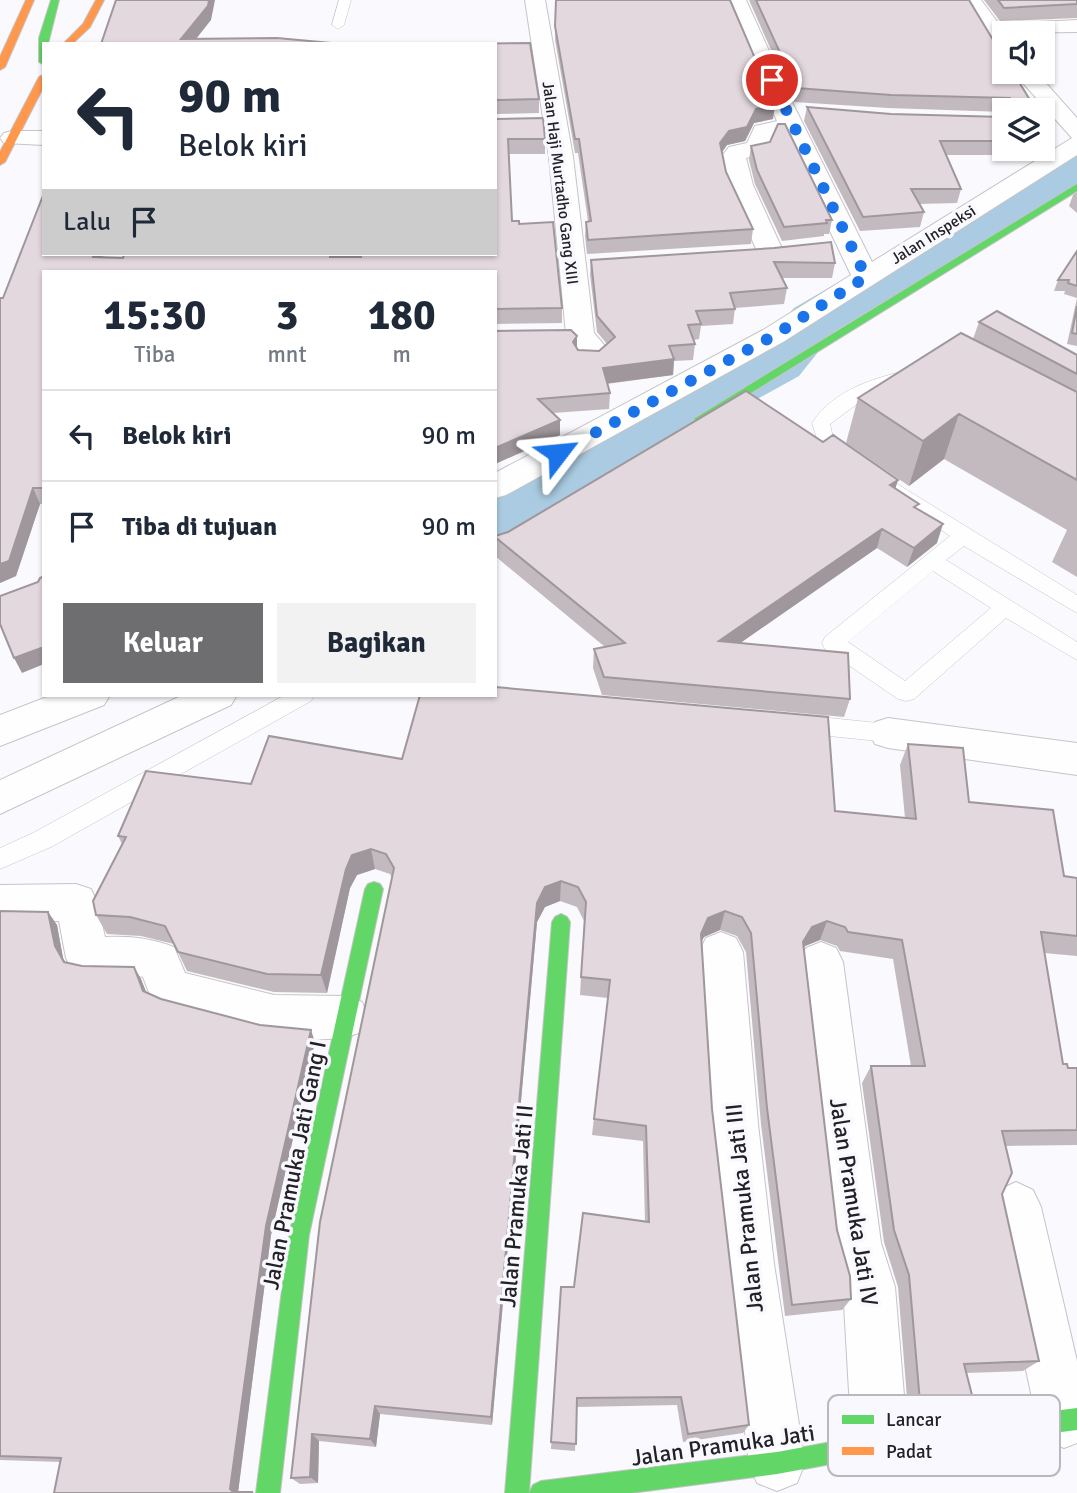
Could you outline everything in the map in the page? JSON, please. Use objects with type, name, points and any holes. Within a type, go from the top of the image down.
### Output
[{"type":"street","points":[[42,42],[55,0]]},
{"type":"street","points":[[70,42],[81,34],[100,0]]},
{"type":"street","name":"Jalan Haji Murtadho Gang XIII","points":[[536,0],[530,44],[544,123],[586,265],[575,343]]},
{"type":"street","points":[[736,0],[796,116],[798,250]]},
{"type":"street","points":[[971,0],[992,29]]},
{"type":"street","points":[[0,67],[27,7]]},
{"type":"street","points":[[61,42],[71,19]]},
{"type":"street","points":[[1055,30],[1077,26]]},
{"type":"street","points":[[0,162],[42,81]]},
{"type":"street","points":[[1033,84],[1061,123]]},
{"type":"street","points":[[796,116],[777,127],[762,131],[758,149],[738,152],[733,157],[740,185],[798,250],[866,277]]},
{"type":"street","points":[[12,138],[42,138]]},
{"type":"street","name":"Jalan Inspeksi","points":[[497,486],[773,336],[1077,144]]},
{"type":"street","points":[[682,430],[1077,187]]},
{"type":"street","points":[[0,731],[86,697]]},
{"type":"street","points":[[0,798],[214,697]]},
{"type":"street","points":[[888,733],[1077,759]]},
{"type":"street","name":"Jalan Pramuka Jati Gang I","points":[[268,1493],[299,1235],[374,889]]},
{"type":"street","points":[[0,903],[75,902],[88,958],[134,955],[159,961],[169,989],[274,1016],[346,1017]]},
{"type":"street","name":"Jalan Pramuka Jati II","points":[[517,1493],[561,922]]},
{"type":"street","name":"Jalan Pramuka Jati III","points":[[721,952],[734,1124],[749,1264],[777,1463]]},
{"type":"street","name":"Jalan Pramuka Jati IV","points":[[821,962],[856,1243],[869,1287],[877,1395]]},
{"type":"street","points":[[1016,1207],[1071,1420]]},
{"type":"street","name":"Jalan Pramuka Jati","points":[[541,1493],[777,1463],[828,1454]]},
{"type":"lane","points":[[338,25],[345,0]]},
{"type":"lane","points":[[923,367],[903,379],[879,383],[827,414],[821,423],[823,435],[963,536],[1077,605]]},
{"type":"lane","points":[[963,536],[833,643],[906,693],[1005,607]]},
{"type":"lane","points":[[932,561],[1077,652]]},
{"type":"lane","points":[[0,859],[42,840],[299,697]]},
{"type":"lane","points":[[779,722],[888,733]]},
{"type":"building","points":[[116,0],[209,0],[208,6],[181,39],[277,38],[320,42],[102,42]]},
{"type":"building","points":[[556,0],[730,0],[775,105],[756,109],[747,127],[729,131],[720,143],[726,172],[753,229],[588,240],[586,222],[591,221],[579,139],[575,139],[555,26]]},
{"type":"building","points":[[756,0],[969,0],[992,38],[992,84],[1020,84],[1029,98],[891,95],[796,88]]},
{"type":"building","points":[[998,0],[1077,0],[1077,4],[1004,8]]},
{"type":"building","points":[[497,43],[530,43],[539,99],[497,100]]},
{"type":"building","points":[[807,107],[891,114],[992,117],[992,141],[940,141],[961,189],[911,189],[924,212],[863,217]]},
{"type":"building","points":[[543,118],[545,139],[508,139],[512,221],[519,221],[519,224],[553,222],[562,308],[497,309],[497,270],[42,270],[42,488],[33,488],[9,561],[0,564],[0,298],[3,298],[42,198],[42,256],[497,256],[497,119]]},
{"type":"building","points":[[778,124],[785,124],[832,220],[826,220],[827,223],[784,227],[757,170],[751,146],[770,142]]},
{"type":"building","points":[[831,242],[835,263],[774,262],[787,288],[730,293],[735,309],[696,311],[701,324],[688,325],[695,344],[669,346],[674,359],[603,368],[610,393],[538,399],[560,420],[497,447],[497,331],[571,330],[577,336],[573,342],[578,350],[599,351],[615,337],[597,316],[591,260]]},
{"type":"building","points":[[1077,251],[1077,286],[1068,283],[1069,280],[1058,280]]},
{"type":"building","points":[[1077,306],[1077,334],[1072,333]]},
{"type":"building","points":[[997,311],[1077,355],[1077,374],[979,322]]},
{"type":"building","points":[[961,333],[1077,392],[1077,480],[959,414],[923,441],[858,398]]},
{"type":"building","points":[[746,391],[823,442],[833,435],[898,480],[890,485],[919,504],[914,507],[943,524],[914,548],[882,529],[719,641],[848,653],[850,699],[604,677],[594,649],[625,643],[497,539],[497,535],[508,532]]},
{"type":"building","points":[[42,577],[42,648],[14,658],[0,624],[0,596],[38,582]]},
{"type":"building","points":[[497,687],[828,717],[835,811],[916,819],[908,744],[963,748],[969,802],[1053,810],[1064,876],[1077,878],[1077,936],[1041,932],[1063,1064],[1067,1064],[1068,1068],[1077,1068],[1077,1130],[1002,1131],[1012,1173],[1002,1194],[1039,1361],[964,1364],[972,1395],[919,1395],[909,1275],[894,1230],[871,1066],[925,1066],[902,940],[848,932],[845,927],[827,921],[812,927],[803,942],[837,1230],[850,1276],[851,1299],[792,1305],[767,1108],[751,933],[742,917],[725,911],[708,918],[701,934],[712,1109],[749,1425],[688,1434],[681,1397],[577,1398],[576,1444],[551,1442],[561,1287],[574,1287],[583,1213],[649,1222],[646,1126],[594,1119],[610,980],[581,977],[586,902],[578,887],[561,881],[545,887],[537,903],[491,1417],[375,1406],[370,1439],[312,1434],[310,1477],[291,1478],[320,1222],[394,868],[386,854],[371,849],[352,855],[346,869],[321,975],[267,974],[178,952],[165,926],[130,917],[96,915],[93,901],[126,837],[118,836],[146,771],[251,784],[269,736],[402,759],[419,697],[497,697]]},
{"type":"building","points":[[0,911],[48,912],[55,946],[64,962],[82,966],[134,967],[143,991],[161,999],[260,1025],[311,1030],[266,1226],[230,1489],[233,1492],[252,1493],[54,1493],[61,1458],[0,1456]]},
{"type":"waterway","points":[[497,514],[778,363],[814,320],[911,260],[1077,164]]},
{"type":"traffic: fast","points":[[43,42],[55,0]]},
{"type":"traffic: fast","points":[[700,419],[1077,187]]},
{"type":"traffic: fast","points":[[268,1493],[299,1235],[374,889]]},
{"type":"traffic: fast","points":[[517,1493],[561,922]]},
{"type":"traffic: fast","points":[[1060,1421],[1077,1419]]},
{"type":"traffic: fast","points":[[541,1493],[777,1463],[828,1454]]},
{"type":"traffic: slow","points":[[0,67],[30,0]]},
{"type":"traffic: slow","points":[[69,42],[87,25],[100,0]]},
{"type":"traffic: slow","points":[[0,162],[42,81]]},
{"type":"route","points":[[558,453],[773,336],[866,277],[781,104],[772,80]]}]
